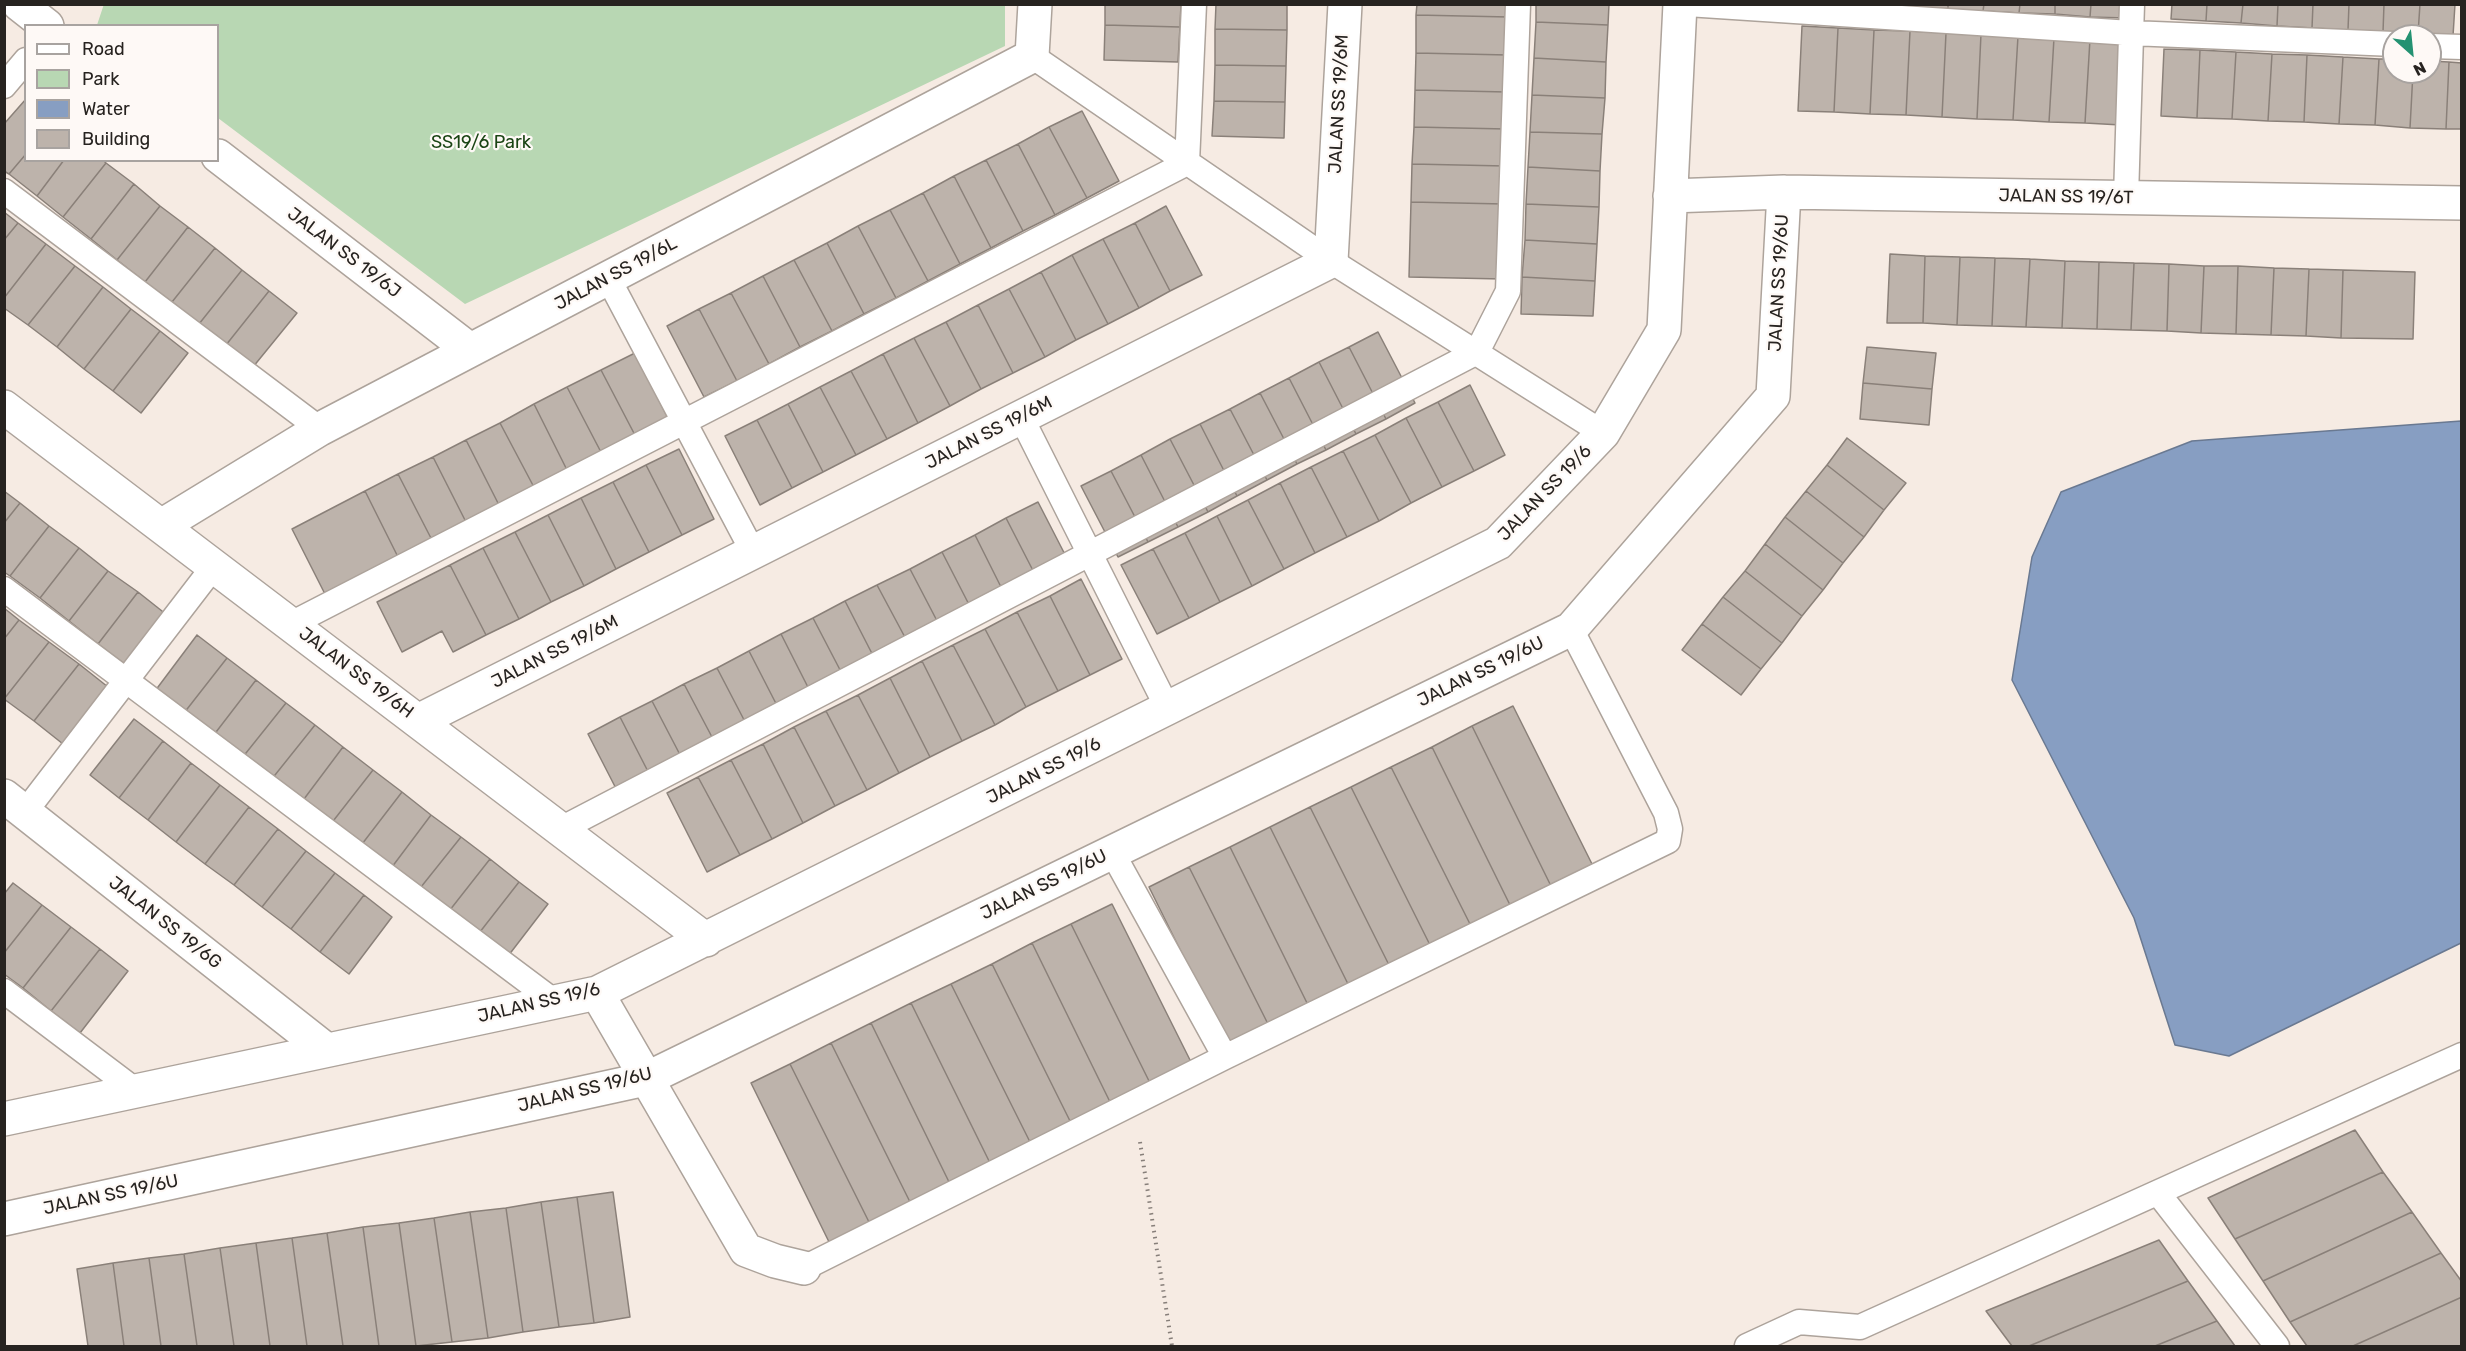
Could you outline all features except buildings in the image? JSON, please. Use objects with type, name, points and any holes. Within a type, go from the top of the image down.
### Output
[{"type":"street","points":[[19,4],[44,24]]},
{"type":"street","points":[[1032,56],[1035,4]]},
{"type":"street","name":"JALAN SS 19/6M","points":[[418,721],[1331,261],[1345,4]]},
{"type":"street","name":"JALAN SS 19/6","points":[[4,1119],[597,993],[1498,543],[1603,433],[1664,330],[1680,4]]},
{"type":"street","name":"JALAN SS 19/6L","points":[[161,526],[320,429],[1032,56]]},
{"type":"street","name":"JALAN SS 19/6J","points":[[219,157],[470,350]]},
{"type":"street","name":"JALAN SS 19/6T","points":[[1670,196],[1784,192],[2462,203]]},
{"type":"street","name":"JALAN SS 19/6U","points":[[4,1219],[646,1079],[1571,628],[1773,396],[1784,192]]},
{"type":"street","name":"JALAN SS 19/6H","points":[[4,407],[706,940]]},
{"type":"street","name":"JALAN SS 19/6G","points":[[15,804],[325,1050]]},
{"type":"street","points":[[597,993],[746,1250],[776,1262],[804,1268]]},
{"type":"lane","points":[[1187,163],[1194,4]]},
{"type":"lane","points":[[561,830],[1477,352],[1508,291],[1518,4]]},
{"type":"lane","points":[[1687,4],[2131,33],[2382,43]]},
{"type":"lane","points":[[2126,197],[2132,4]]},
{"type":"lane","points":[[2442,46],[2462,47]]},
{"type":"lane","points":[[1032,56],[1331,261],[1603,433]]},
{"type":"lane","points":[[4,86],[24,62]]},
{"type":"lane","points":[[291,624],[1187,163]]},
{"type":"lane","points":[[4,190],[320,429]]},
{"type":"lane","points":[[608,278],[753,552]]},
{"type":"lane","points":[[1021,417],[1168,709]]},
{"type":"lane","points":[[15,804],[126,680],[214,566]]},
{"type":"lane","points":[[4,589],[555,1002]]},
{"type":"lane","points":[[804,1268],[1134,1102],[1668,841],[1670,829],[1666,813],[1571,628]]},
{"type":"lane","points":[[1112,852],[1226,1057]]},
{"type":"lane","points":[[4,991],[135,1090]]},
{"type":"lane","points":[[1748,1347],[1799,1322],[1860,1327],[2462,1055]]},
{"type":"lane","points":[[2158,1193],[2277,1347]]},
{"type":"path","points":[[1134,1102],[1172,1347]]},
{"type":"green space","name":"SS19/6 Park","points":[[104,4],[1005,4],[1005,46],[465,304],[219,119],[219,24],[97,24]]},
{"type":"water","points":[[2461,421],[2461,943],[2229,1056],[2175,1045],[2134,918],[2012,680],[2032,557],[2061,492],[2192,441]]}]
